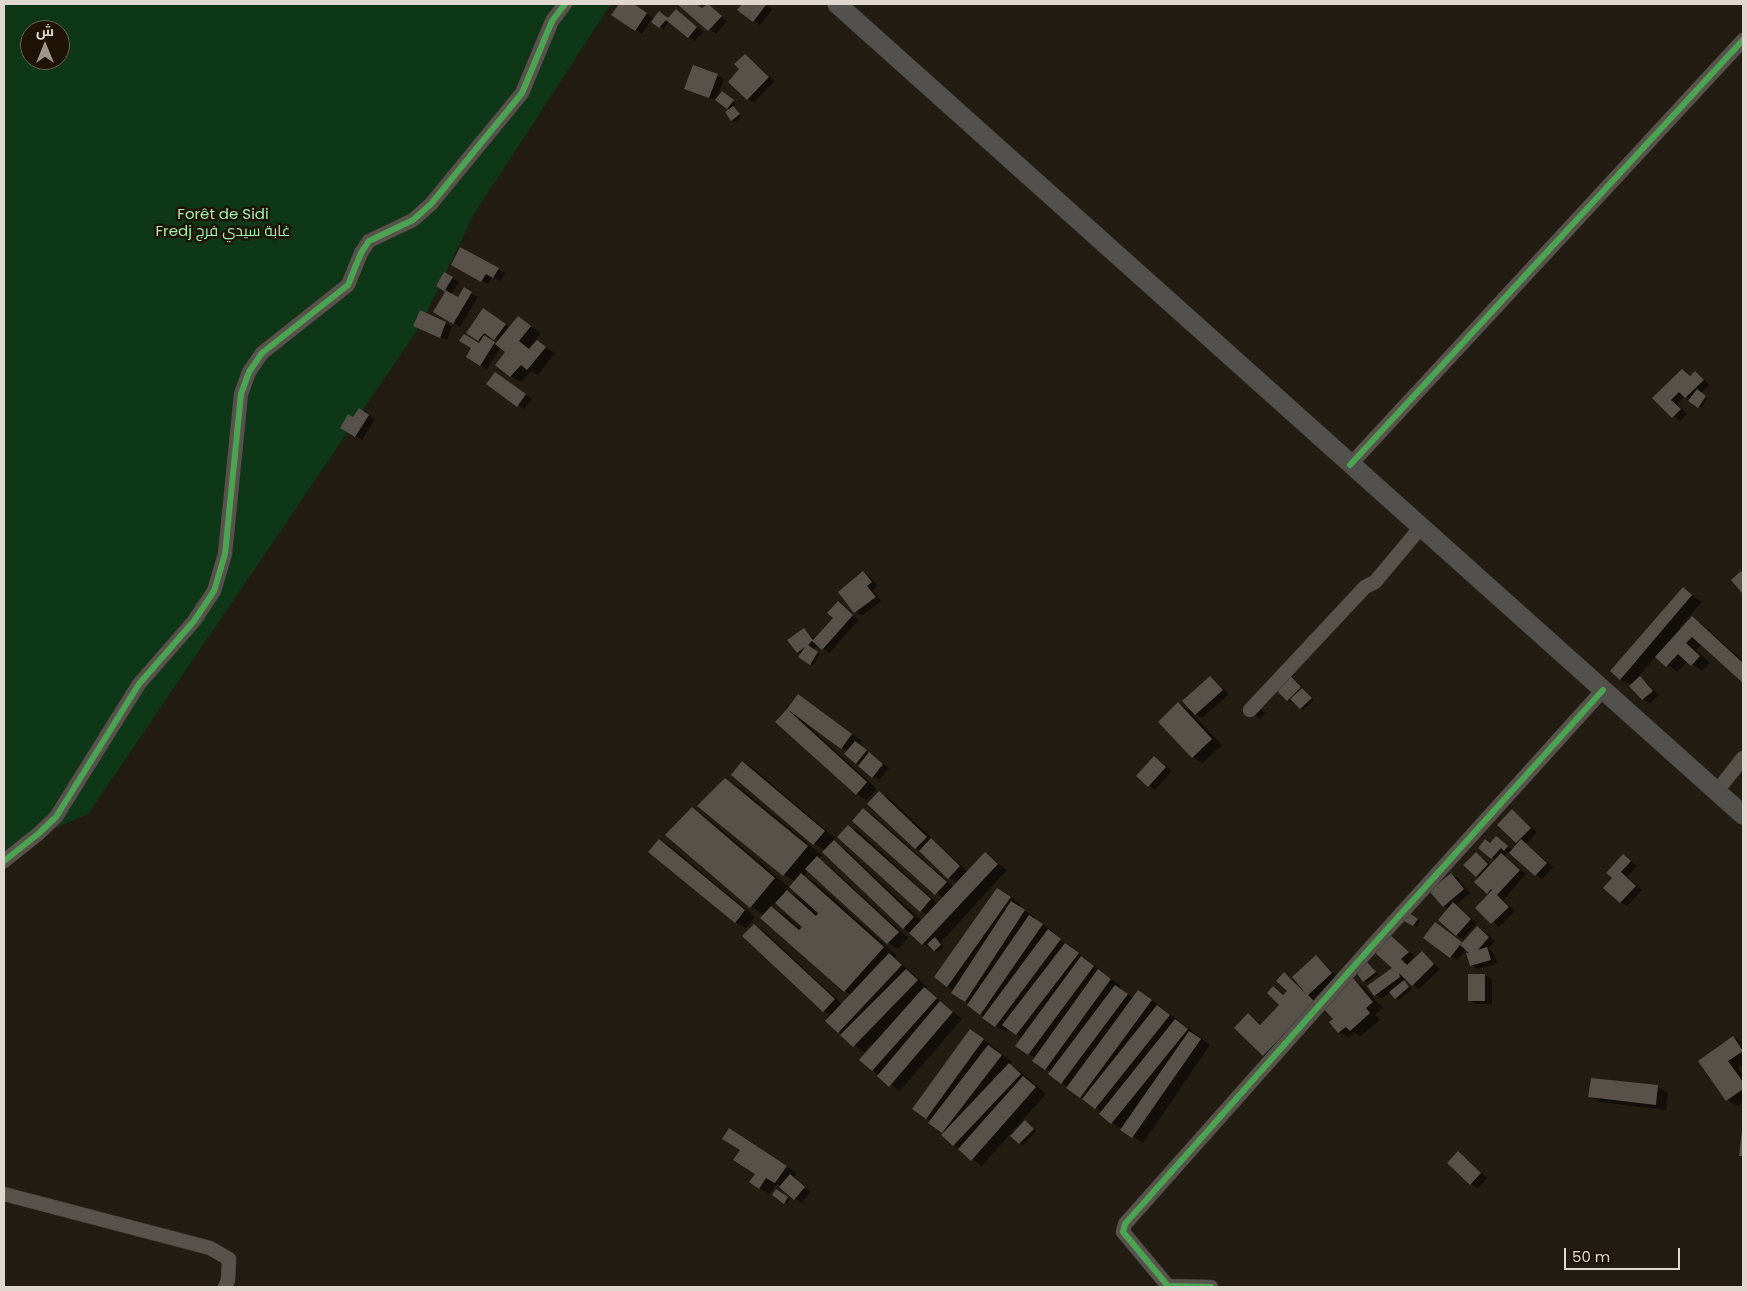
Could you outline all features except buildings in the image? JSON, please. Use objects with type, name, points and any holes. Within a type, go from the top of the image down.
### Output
[{"type":"main road","points":[[837,4],[1743,815]]},
{"type":"street","points":[[4,861],[56,817],[139,684],[194,621],[214,591],[225,554],[241,394],[249,372],[262,353],[348,285],[369,241],[413,220],[431,204],[522,93],[552,21],[565,4]]},
{"type":"street","points":[[1350,465],[1743,40]]},
{"type":"street","points":[[1250,710],[1365,587],[1375,582],[1421,527]]},
{"type":"street","points":[[1211,1287],[1168,1286],[1123,1232],[1126,1224],[1371,946],[1603,690]]},
{"type":"street","points":[[1717,792],[1743,758]]},
{"type":"street","points":[[4,1194],[210,1248],[229,1259],[228,1280],[225,1287]]},
{"type":"green space","name":"Forêt de Sidi Fredj غابة سيدي فرج","points":[[4,4],[611,4],[474,214],[420,326],[88,814],[4,850]]},
{"type":"cycle path","points":[[4,861],[56,817],[139,684],[194,621],[214,591],[225,554],[241,394],[249,372],[262,353],[348,285],[361,253],[369,241],[413,220],[431,204],[522,93],[552,21],[565,4]]},
{"type":"cycle path","points":[[1350,465],[1743,40]]},
{"type":"cycle path","points":[[1211,1287],[1168,1286],[1123,1232],[1125,1224],[1603,690]]}]
